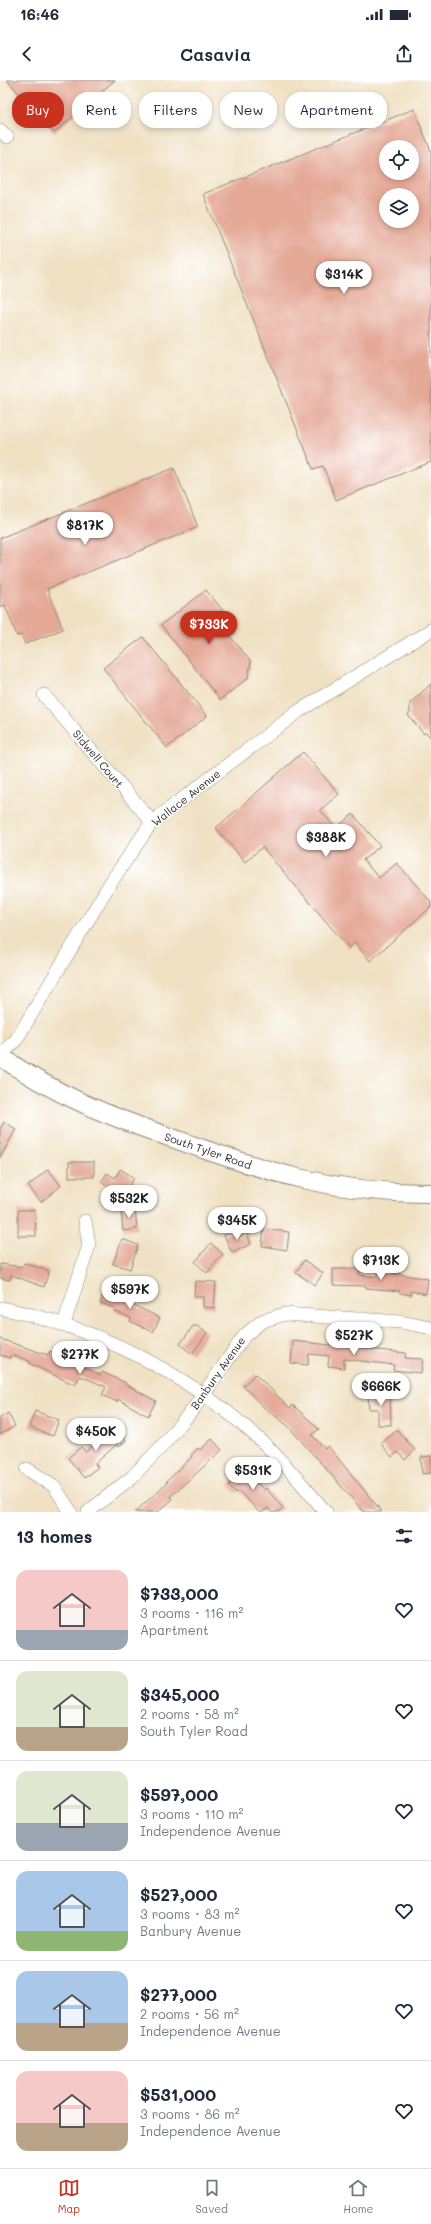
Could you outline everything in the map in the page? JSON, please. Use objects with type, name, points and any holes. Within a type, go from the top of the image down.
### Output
[{"type":"street","name":"Wallace Avenue","points":[[0,1056],[16,1040],[111,882],[152,822],[299,711],[431,630]]},
{"type":"street","name":"Sidwell Court","points":[[44,695],[152,822]]},
{"type":"street","name":"South Tyler Road","points":[[0,1056],[30,1077],[64,1096],[102,1113],[274,1173],[335,1187],[373,1191],[431,1193]]},
{"type":"street","points":[[64,1324],[89,1245],[85,1221]]},
{"type":"street","points":[[0,1308],[64,1324],[116,1345],[152,1362],[203,1395],[256,1436],[289,1469],[326,1512]]},
{"type":"street","name":"Banbury Avenue","points":[[88,1512],[127,1481],[161,1448],[203,1395],[252,1327],[274,1316],[285,1314],[380,1320],[431,1328]]},
{"type":"street","points":[[26,1469],[54,1486],[70,1512]]},
{"type":"building","points":[[7,80],[115,80],[101,92],[72,92],[72,117],[64,124],[64,92],[18,92]]},
{"type":"building","points":[[414,109],[431,151],[431,462],[336,500],[323,466],[313,469],[203,194],[367,128],[387,128],[387,120]]},
{"type":"building","points":[[50,128],[60,128],[54,133]]},
{"type":"building","points":[[174,468],[198,527],[47,589],[63,629],[25,644],[21,635],[17,636],[5,605],[0,607],[0,538]]},
{"type":"building","points":[[206,590],[230,619],[221,625],[251,662],[248,678],[220,700],[161,625]]},
{"type":"building","points":[[143,637],[207,716],[167,748],[103,668]]},
{"type":"building","points":[[431,684],[431,738],[426,732],[424,734],[408,715],[410,712],[410,703]]},
{"type":"building","points":[[303,752],[339,794],[320,810],[336,828],[353,814],[380,846],[363,860],[379,878],[397,863],[431,902],[431,907],[370,961],[355,943],[349,948],[262,847],[245,862],[216,828]]},
{"type":"building","points":[[4,1122],[16,1129],[0,1158],[0,1129]]},
{"type":"building","points":[[69,1162],[94,1162],[94,1177],[69,1177]]},
{"type":"building","points":[[48,1169],[61,1186],[41,1202],[28,1186]]},
{"type":"building","points":[[120,1169],[134,1178],[123,1196],[101,1182],[107,1173],[115,1178]]},
{"type":"building","points":[[135,1208],[137,1229],[123,1231],[121,1209]]},
{"type":"building","points":[[18,1210],[35,1210],[36,1236],[18,1236]]},
{"type":"building","points":[[264,1229],[289,1232],[287,1250],[262,1246]]},
{"type":"building","points":[[234,1231],[237,1238],[247,1233],[251,1244],[232,1253],[224,1235]]},
{"type":"building","points":[[122,1239],[138,1245],[130,1269],[113,1264]]},
{"type":"building","points":[[211,1243],[223,1254],[207,1273],[195,1262]]},
{"type":"building","points":[[304,1260],[323,1273],[315,1285],[296,1273]]},
{"type":"building","points":[[24,1263],[49,1271],[44,1287],[11,1275],[10,1280],[0,1278],[0,1264],[22,1267]]},
{"type":"building","points":[[378,1268],[394,1270],[393,1273],[428,1279],[426,1294],[412,1291],[411,1295],[400,1293],[400,1291],[366,1288],[366,1286],[333,1285],[333,1269],[359,1269],[359,1275],[377,1277]]},
{"type":"building","points":[[195,1281],[216,1282],[214,1308],[203,1307],[203,1297],[194,1297]]},
{"type":"building","points":[[105,1289],[130,1298],[128,1302],[160,1318],[153,1332],[130,1321],[131,1318],[114,1311],[115,1308],[100,1303]]},
{"type":"building","points":[[193,1326],[197,1326],[207,1333],[192,1354],[180,1344]]},
{"type":"building","points":[[0,1339],[48,1355],[50,1351],[101,1375],[102,1372],[126,1383],[125,1384],[156,1401],[148,1416],[118,1399],[117,1402],[102,1395],[106,1387],[88,1379],[80,1376],[75,1385],[29,1363],[30,1361],[11,1355],[10,1358],[0,1355]]},
{"type":"building","points":[[293,1341],[406,1353],[405,1358],[423,1359],[421,1373],[393,1370],[394,1365],[344,1359],[344,1368],[328,1366],[329,1356],[309,1354],[308,1365],[291,1363]]},
{"type":"building","points":[[255,1374],[290,1408],[293,1405],[319,1429],[312,1435],[325,1449],[328,1446],[382,1512],[364,1512],[287,1425],[261,1405],[243,1386]]},
{"type":"building","points":[[390,1393],[391,1425],[378,1425],[378,1409],[369,1409],[368,1394]]},
{"type":"building","points":[[35,1411],[59,1420],[53,1436],[29,1427]]},
{"type":"building","points":[[8,1413],[15,1426],[0,1435],[0,1418]]},
{"type":"building","points":[[114,1426],[126,1440],[119,1447],[117,1444],[95,1464],[98,1467],[84,1478],[68,1458],[81,1447],[86,1452]]},
{"type":"building","points":[[397,1430],[415,1450],[405,1460],[398,1452],[392,1457],[381,1444]]},
{"type":"building","points":[[212,1439],[222,1450],[170,1497],[172,1500],[158,1512],[135,1512],[167,1483],[166,1482],[192,1457],[191,1456],[198,1448],[200,1450]]},
{"type":"building","points":[[431,1456],[431,1473],[422,1474],[421,1457]]},
{"type":"building","points":[[240,1465],[264,1490],[266,1488],[283,1508],[278,1512],[271,1512],[268,1508],[263,1512],[259,1512],[239,1491],[236,1493],[229,1485],[233,1480],[229,1475]]}]
